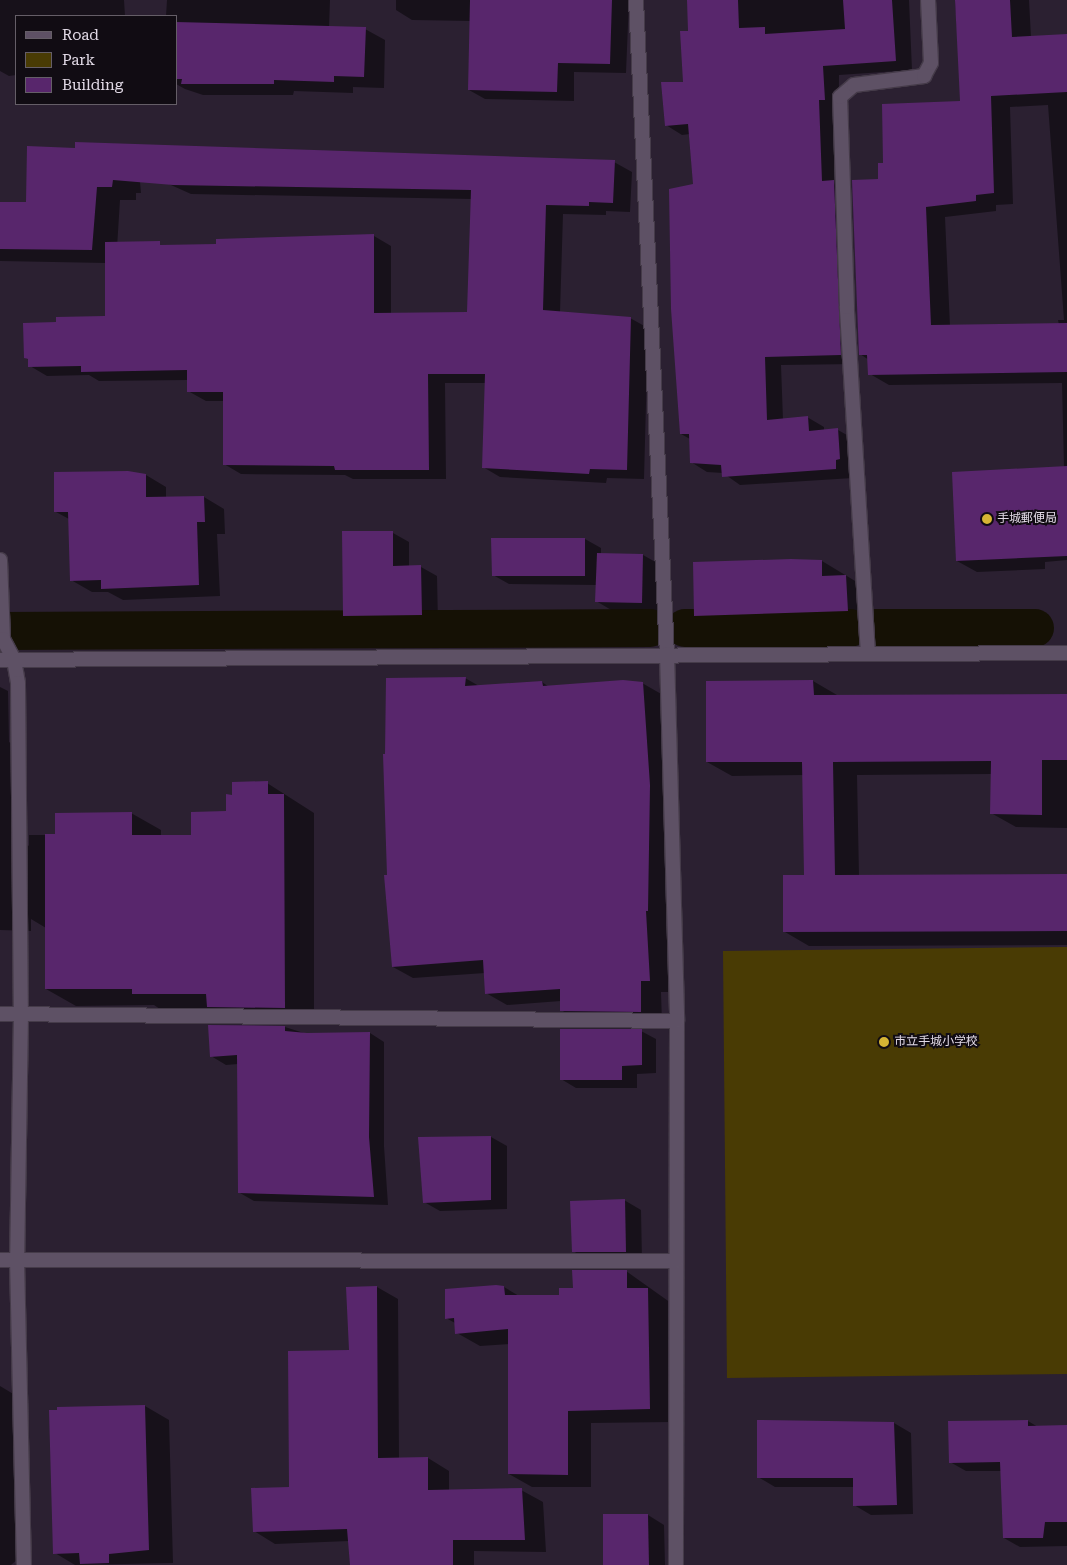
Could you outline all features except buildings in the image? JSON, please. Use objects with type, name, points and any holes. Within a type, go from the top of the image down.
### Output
[{"type":"street","points":[[636,0],[667,654],[677,1021],[676,1565]]},
{"type":"street","points":[[868,654],[847,307],[840,97],[854,85],[924,76],[931,63],[928,0]]},
{"type":"street","points":[[0,560],[3,639],[7,660],[18,682],[21,1014],[17,1260],[24,1565]]},
{"type":"street","points":[[7,660],[667,654],[1067,653]]},
{"type":"street","points":[[0,1014],[677,1021]]},
{"type":"street","points":[[0,1260],[676,1261]]},
{"type":"green space","points":[[1067,947],[1067,1374],[727,1378],[723,951]]},
{"type":"waterway","points":[[0,631],[650,628]]},
{"type":"waterway","points":[[685,628],[850,628]]},
{"type":"waterway","points":[[876,628],[1035,628]]},
{"type":"place","name":"手城郵便局","points":[[987,519]]},
{"type":"place","name":"市立手城小学校","points":[[884,1042]]}]
